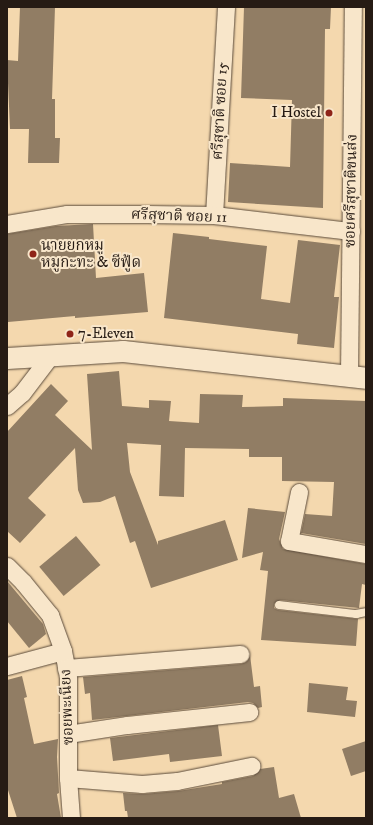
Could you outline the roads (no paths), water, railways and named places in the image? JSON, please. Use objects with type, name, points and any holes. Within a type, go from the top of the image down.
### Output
[{"type":"street","name":"ศรีสุชาติ ซอย 15","points":[[214,216],[226,7]]},
{"type":"street","name":"ซอยศรีสุชาติขนส่ง","points":[[353,7],[351,231],[358,377]]},
{"type":"street","name":"ศรีสุชาติ ซอย 11","points":[[7,224],[67,214],[214,216],[351,231]]},
{"type":"street","points":[[7,358],[123,351],[358,377]]},
{"type":"street","points":[[7,406],[22,393],[51,355]]},
{"type":"street","points":[[299,492],[290,541],[366,554]]},
{"type":"street","name":"ซอยพะเนียง","points":[[7,566],[24,582],[50,615],[63,651],[68,677],[68,778],[71,818]]},
{"type":"street","points":[[7,666],[63,651]]},
{"type":"street","points":[[66,668],[240,654]]},
{"type":"street","points":[[68,734],[127,725],[249,712]]},
{"type":"street","points":[[68,778],[142,784],[177,781],[251,766]]},
{"type":"lane","points":[[279,605],[356,614],[366,612]]},
{"type":"place","name":"I Hostel","points":[[329,113]]},
{"type":"place","name":"นายยกหมู หมูกะทะ & ซีฟู้ด","points":[[33,254]]},
{"type":"place","name":"7-Eleven","points":[[70,334]]}]
